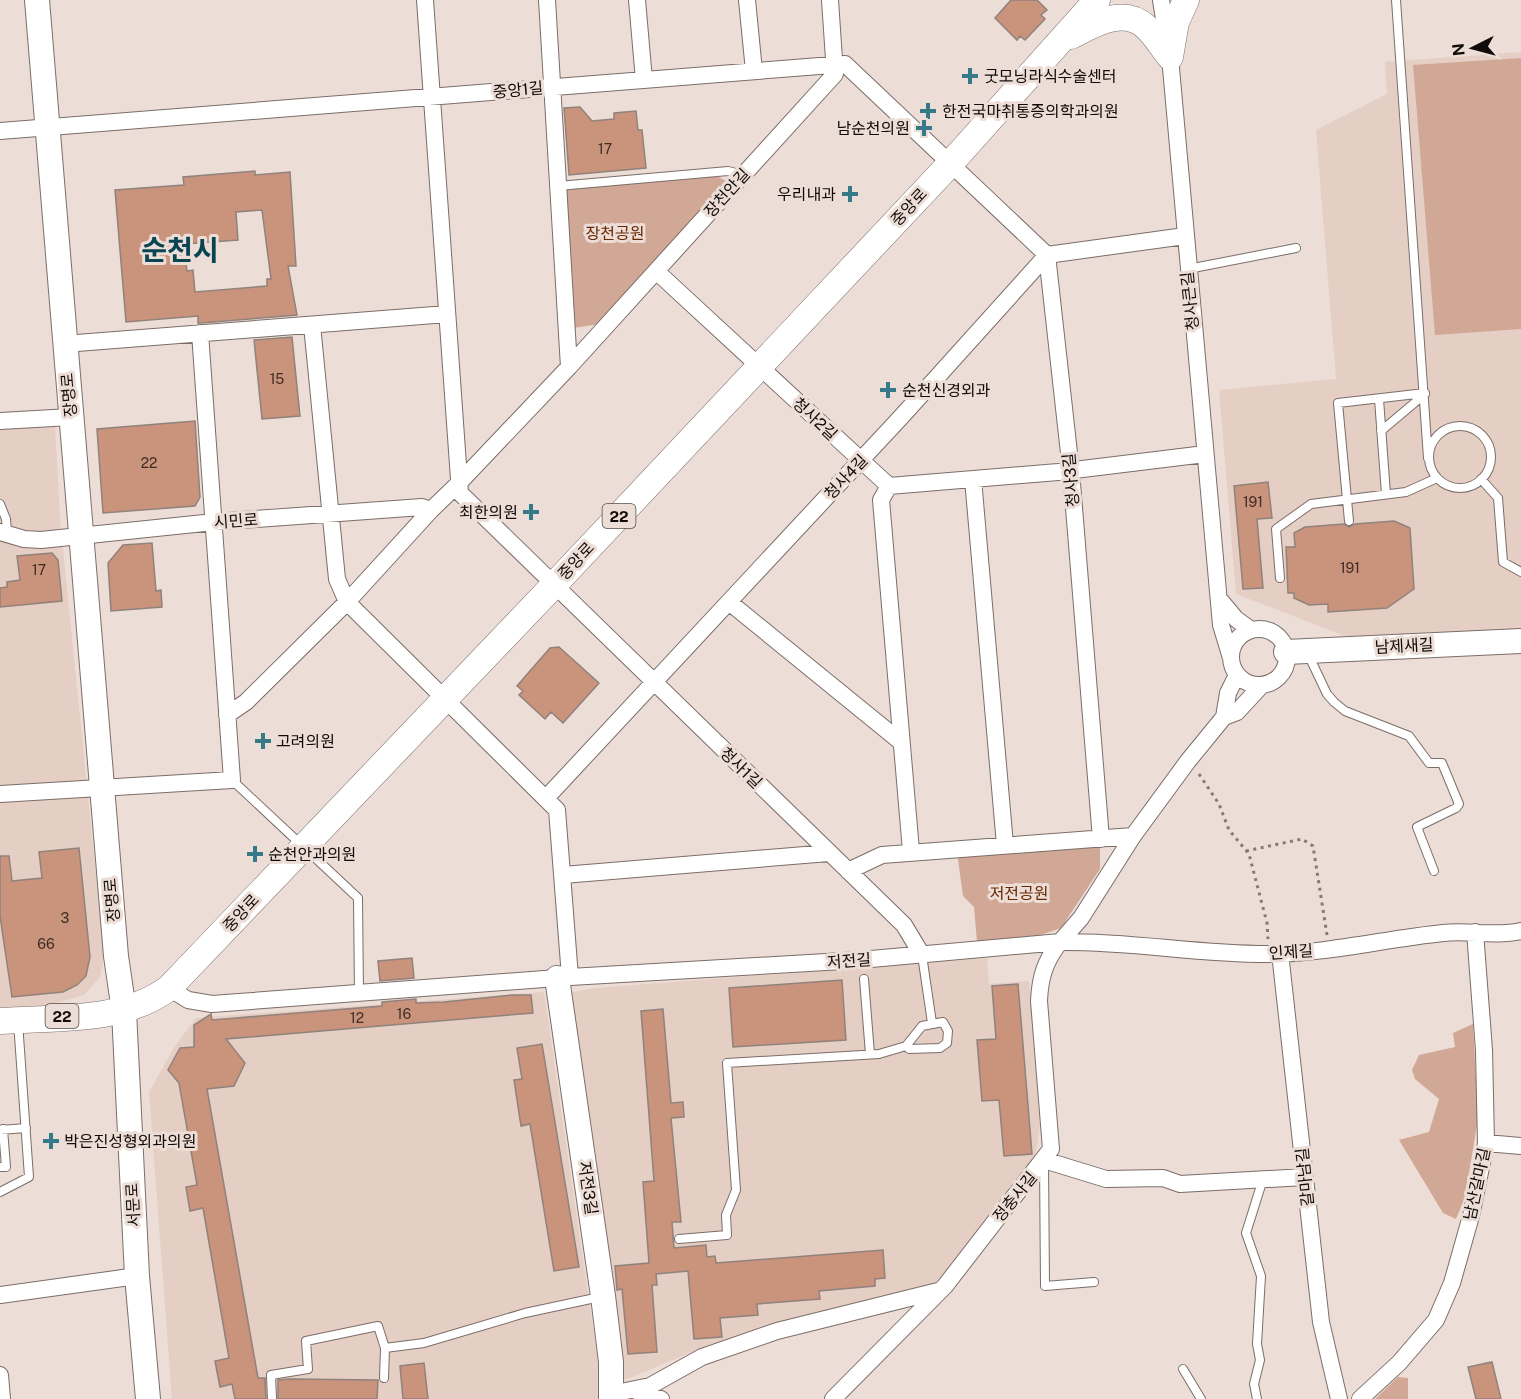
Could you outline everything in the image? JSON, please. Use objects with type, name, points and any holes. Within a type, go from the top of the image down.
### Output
[{"type":"main road","name":"중앙로","points":[[9,1020],[124,1011],[156,998],[169,988],[553,586],[950,164],[1097,0]]},
{"type":"main road","points":[[1170,57],[1176,22],[1186,0]]},
{"type":"main road","points":[[1060,41],[1106,19],[1131,18],[1146,26],[1170,57]]},
{"type":"street","name":"장명로","points":[[37,0],[102,789],[124,1011]]},
{"type":"street","points":[[227,715],[246,702],[347,602],[431,510],[457,486],[457,441],[425,0]]},
{"type":"street","points":[[546,0],[569,367]]},
{"type":"street","points":[[637,0],[644,80]]},
{"type":"street","points":[[747,0],[754,72]]},
{"type":"street","points":[[830,0],[835,65],[845,64],[1047,255],[1185,236]]},
{"type":"street","name":"청사큰길","points":[[1161,0],[1170,57],[1187,269],[1221,601],[1221,625],[1231,658]]},
{"type":"street","name":"중앙1길","points":[[0,131],[835,65]]},
{"type":"street","name":"장천안길","points":[[457,486],[569,367],[835,74],[835,65]]},
{"type":"street","name":"청사4길","points":[[547,797],[860,461],[1047,255]]},
{"type":"street","name":"청사3길","points":[[1047,255],[1071,471],[1101,839]]},
{"type":"street","name":"청사2길","points":[[656,272],[889,486]]},
{"type":"street","points":[[64,344],[447,314]]},
{"type":"street","points":[[312,325],[337,579],[347,602]]},
{"type":"street","points":[[0,791],[102,789],[232,780],[200,333]]},
{"type":"street","points":[[0,421],[70,417]]},
{"type":"street","points":[[911,851],[881,500],[889,486],[1071,471],[1205,454]]},
{"type":"street","points":[[973,479],[1005,845]]},
{"type":"street","name":"청사1길","points":[[457,486],[464,500],[904,926],[922,955]]},
{"type":"street","name":"시민로","points":[[4,532],[33,539],[214,522],[422,507],[431,510]]},
{"type":"street","points":[[1221,601],[1236,619],[1251,630]]},
{"type":"street","name":"저전3길","points":[[347,602],[547,797],[557,810],[563,875],[564,978],[603,1296],[611,1396]]},
{"type":"street","points":[[729,602],[901,742]]},
{"type":"street","points":[[1060,942],[1081,918],[1133,836],[1188,761],[1224,717],[1237,712],[1262,685],[1278,677],[1296,651],[1277,636],[1260,629],[1251,630],[1236,640],[1231,658],[1237,675],[1244,681],[1262,685]]},
{"type":"street","name":"남제새길","points":[[1296,651],[1520,645]]},
{"type":"street","points":[[1224,717],[1228,693],[1237,675]]},
{"type":"street","points":[[848,871],[882,855],[911,851],[1133,836]]},
{"type":"street","points":[[563,875],[828,854]]},
{"type":"street","name":"인제길","points":[[1060,942],[1093,942],[1200,951],[1274,954],[1444,933],[1521,931]]},
{"type":"street","name":"남산갈마길","points":[[1360,1399],[1399,1363],[1441,1311],[1452,1283],[1471,1216],[1486,1143],[1484,1050],[1475,932]]},
{"type":"street","name":"저전길","points":[[169,988],[188,1000],[212,1004],[922,955],[1060,942]]},
{"type":"street","name":"정충사길","points":[[833,1399],[939,1291],[1051,1149],[1039,1001],[1040,978],[1050,955],[1060,942]]},
{"type":"street","name":"갈마남길","points":[[1274,954],[1305,1177],[1321,1322],[1340,1399]]},
{"type":"street","name":"서문로","points":[[124,1011],[137,1276],[148,1399]]},
{"type":"street","points":[[1486,1143],[1521,1146]]},
{"type":"street","points":[[1044,1160],[1106,1179],[1163,1178],[1180,1184],[1197,1185],[1305,1177]]},
{"type":"street","points":[[0,1295],[137,1276]]},
{"type":"street","points":[[611,1396],[650,1386],[702,1356],[777,1331],[939,1291]]},
{"type":"street","points":[[0,1375],[2,1399]]},
{"type":"street","points":[[636,1390],[661,1399]]},
{"type":"lane","points":[[1396,0],[1428,459],[1437,478],[1459,488],[1481,479],[1486,472],[1491,455],[1485,439],[1471,428],[1453,426],[1438,434],[1432,441],[1428,459]]},
{"type":"lane","points":[[558,186],[728,171],[744,175]]},
{"type":"lane","points":[[1187,269],[1296,248]]},
{"type":"lane","points":[[1349,521],[1345,498],[1338,403],[1425,393]]},
{"type":"lane","points":[[1381,431],[1425,393]]},
{"type":"lane","points":[[1378,399],[1386,494]]},
{"type":"lane","points":[[1280,578],[1276,529],[1311,504],[1406,492],[1437,478]]},
{"type":"lane","points":[[1481,479],[1498,498],[1503,562],[1521,572]]},
{"type":"lane","name":"시민로","points":[[0,504],[6,519],[4,532]]},
{"type":"lane","points":[[1296,651],[1327,694],[1345,711],[1409,736],[1429,762],[1442,763],[1459,804],[1456,808],[1417,827],[1434,871]]},
{"type":"lane","points":[[232,780],[358,898],[359,995]]},
{"type":"lane","points":[[922,955],[932,1023]]},
{"type":"lane","points":[[864,979],[870,1054]]},
{"type":"lane","points":[[0,1192],[29,1177],[26,1128],[9,1020]]},
{"type":"lane","points":[[679,1239],[727,1235],[726,1215],[736,1190],[727,1063],[892,1052],[906,1046],[922,1026],[943,1022],[948,1031],[947,1043],[940,1048],[909,1049],[906,1046]]},
{"type":"lane","points":[[0,1167],[6,1167],[1,1130],[26,1128]]},
{"type":"lane","points":[[1044,1160],[1045,1286],[1094,1282]]},
{"type":"lane","points":[[1257,1399],[1254,1384],[1260,1360],[1257,1344],[1261,1276],[1246,1233],[1263,1179]]},
{"type":"lane","points":[[385,1348],[424,1343],[525,1313],[603,1296]]},
{"type":"lane","points":[[272,1399],[271,1375],[308,1369],[306,1341],[378,1326],[385,1348],[384,1378]]},
{"type":"lane","points":[[1183,1369],[1201,1399]]},
{"type":"path","points":[[1188,761],[1208,783],[1229,830],[1246,851],[1274,954]]},
{"type":"path","points":[[1246,851],[1302,839],[1313,846],[1329,948]]},
{"type":"shaded area","points":[[1521,52],[1521,629],[1353,639],[1236,594],[1219,390],[1336,379],[1316,130],[1387,94],[1385,62]]},
{"type":"shaded area","points":[[55,425],[60,519],[104,955],[100,977],[84,995],[42,1007],[0,1009],[0,429]]},
{"type":"shaded area","points":[[987,958],[989,984],[1029,981],[1040,1125],[1036,1152],[1029,1165],[941,1278],[933,1284],[711,1344],[625,1380],[620,1363],[567,993],[595,988]]},
{"type":"shaded area","points":[[544,992],[603,1396],[595,1399],[172,1399],[149,1092],[175,1046],[196,1018]]},
{"type":"green space","points":[[1521,58],[1521,329],[1435,335],[1413,65]]},
{"type":"green space","name":"장천공원","points":[[717,176],[726,181],[600,324],[573,328],[562,189]]},
{"type":"green space","name":"저전공원","points":[[1097,843],[1100,848],[1100,869],[1061,928],[1035,937],[977,942],[974,907],[963,896],[957,852]]},
{"type":"green space","points":[[1473,1024],[1478,1119],[1465,1197],[1456,1219],[1443,1213],[1399,1140],[1429,1132],[1439,1099],[1415,1079],[1412,1070],[1419,1055],[1455,1047],[1453,1033]]},
{"type":"green space","points":[[1398,1377],[1408,1378],[1408,1399],[1375,1399]]},
{"type":"building","points":[[1011,0],[1037,0],[1047,10],[1041,15],[1045,19],[1025,40],[1020,36],[1017,40],[995,18]]},
{"type":"building","points":[[580,107],[592,121],[614,119],[614,113],[636,111],[638,130],[642,130],[646,168],[569,175],[564,108]]},
{"type":"building","points":[[255,171],[255,175],[290,172],[296,266],[288,266],[297,315],[201,323],[198,323],[198,316],[126,322],[115,190],[184,185],[183,177]],"holes":[[[262,210],[271,279],[267,279],[267,286],[195,292],[193,270],[187,271],[184,244],[238,240],[236,212]]]},
{"type":"building","points":[[292,337],[300,416],[262,419],[254,340]]},
{"type":"building","points":[[195,421],[200,497],[195,506],[103,513],[97,429]]},
{"type":"building","points":[[1268,482],[1272,518],[1257,519],[1263,588],[1243,589],[1234,486]]},
{"type":"building","points":[[1394,521],[1410,528],[1414,589],[1387,608],[1328,612],[1328,604],[1309,605],[1294,598],[1294,593],[1288,593],[1286,547],[1295,547],[1294,533],[1305,527],[1344,524],[1349,527],[1355,524]]},
{"type":"building","points":[[152,543],[156,591],[161,590],[162,607],[111,611],[108,563],[123,545]]},
{"type":"building","points":[[52,553],[58,560],[62,601],[0,607],[0,588],[7,587],[7,582],[20,580],[17,556]]},
{"type":"building","points":[[559,647],[599,683],[563,723],[551,712],[545,719],[519,695],[523,691],[517,686],[550,648]]},
{"type":"building","points":[[79,848],[90,957],[86,976],[77,985],[63,992],[12,997],[0,916],[0,856],[9,856],[12,881],[42,878],[39,852]]},
{"type":"building","points":[[412,958],[414,978],[380,981],[378,961]]},
{"type":"building","points":[[842,980],[846,1040],[733,1047],[729,988]]},
{"type":"building","points":[[1018,984],[1032,1154],[1004,1156],[999,1100],[982,1101],[977,1040],[996,1039],[992,986]]},
{"type":"building","points":[[531,995],[533,1013],[226,1039],[245,1063],[234,1086],[207,1089],[258,1378],[265,1378],[266,1399],[235,1399],[232,1384],[220,1387],[215,1361],[229,1358],[203,1208],[190,1211],[186,1187],[197,1185],[179,1083],[168,1070],[180,1048],[194,1047],[194,1025],[211,1014],[212,1020],[382,1006],[382,1002],[416,999],[416,1003],[444,1002]]},
{"type":"building","points":[[663,1009],[671,1103],[683,1102],[684,1117],[671,1118],[681,1222],[672,1222],[674,1248],[706,1245],[707,1257],[715,1256],[716,1263],[883,1250],[885,1278],[875,1279],[875,1286],[819,1291],[820,1299],[757,1304],[758,1315],[720,1318],[722,1337],[694,1339],[688,1271],[656,1274],[657,1285],[652,1285],[657,1352],[628,1354],[622,1289],[617,1290],[615,1266],[649,1263],[643,1182],[654,1181],[641,1011]]},
{"type":"building","points":[[542,1044],[579,1267],[554,1271],[530,1124],[521,1126],[514,1080],[522,1079],[517,1048]]},
{"type":"building","points":[[1492,1362],[1501,1399],[1476,1399],[1468,1367]]},
{"type":"building","points":[[424,1363],[428,1399],[403,1399],[400,1366]]},
{"type":"building","points":[[278,1380],[378,1380],[377,1399],[278,1399]]},
{"type":"place","name":"굿모닝라식수술센터","points":[[970,76]]},
{"type":"place","name":"한전국마취통증의학과의원","points":[[928,111]]},
{"type":"place","name":"남순천의원","points":[[924,128]]},
{"type":"place","name":"우리내과","points":[[850,194]]},
{"type":"place","name":"순천신경외과","points":[[888,390]]},
{"type":"place","name":"최한의원","points":[[531,512]]},
{"type":"place","name":"고려의원","points":[[263,741]]},
{"type":"place","name":"순천안과의원","points":[[255,854]]},
{"type":"place","name":"박은진성형외과의원","points":[[51,1141]]},
{"type":"district","name":"순천시","points":[[180,249]]}]
